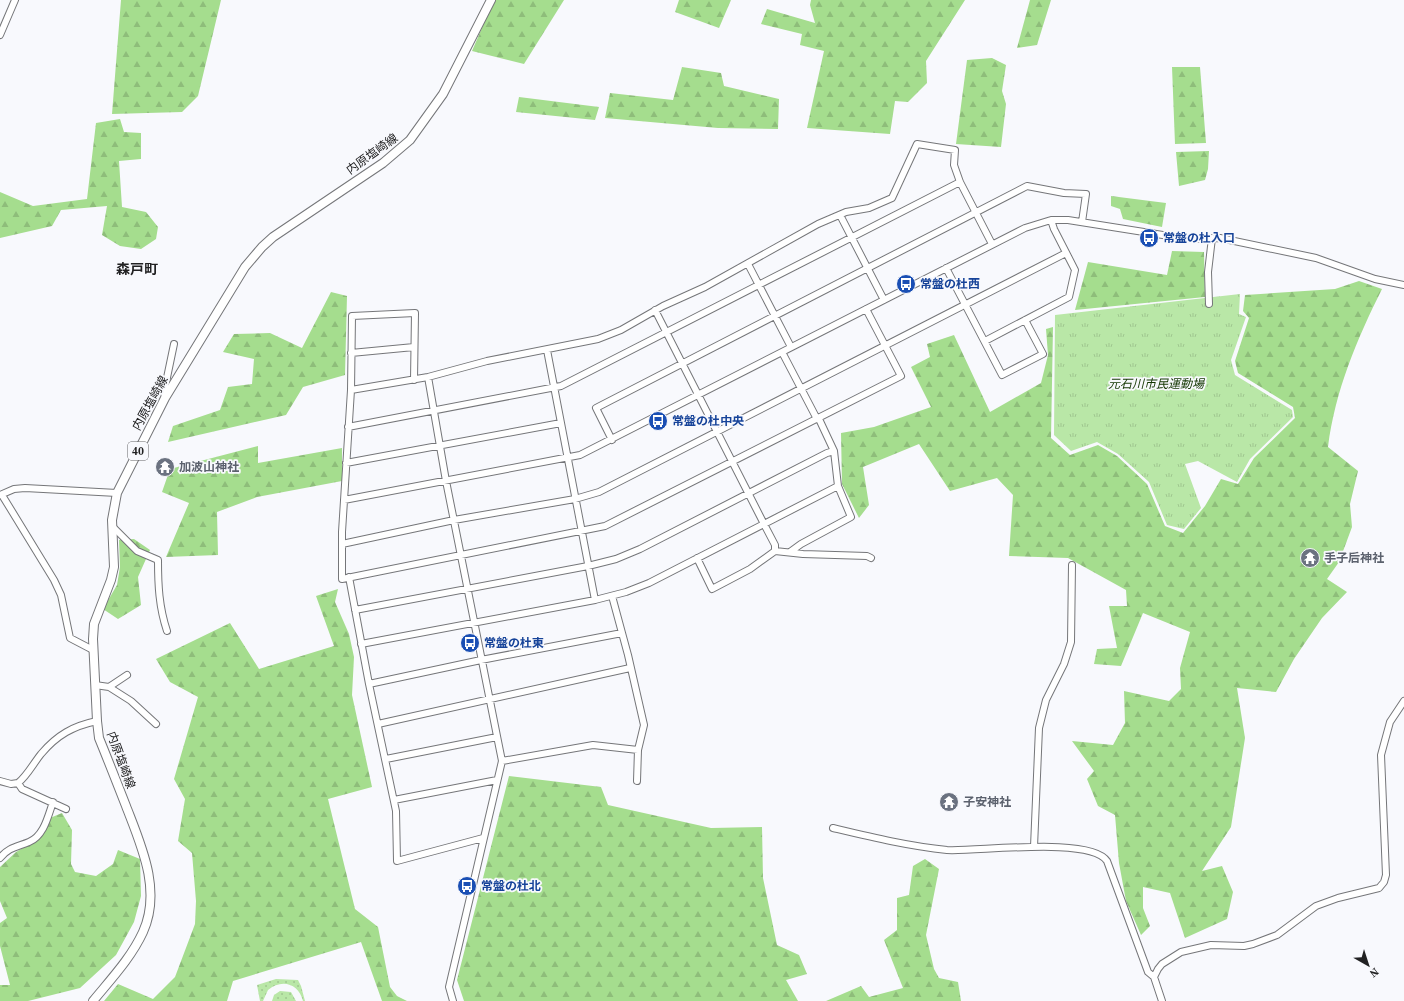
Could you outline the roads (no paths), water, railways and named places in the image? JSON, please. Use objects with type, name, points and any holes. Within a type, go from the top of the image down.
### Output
[{"type":"main road","name":"内原塩崎線","points":[[93,1001],[128,957],[143,931],[150,906],[151,893],[146,861],[100,738],[96,721],[93,650],[94,624],[111,580],[114,567],[113,512],[117,493],[165,398],[245,267],[262,247],[288,226],[383,163],[410,140],[443,94],[491,0]]},
{"type":"street","points":[[0,35],[15,0]]},
{"type":"street","points":[[351,390],[428,377],[487,362],[598,339],[621,330],[655,310],[705,287],[748,264],[776,246],[840,215],[869,208],[892,198],[917,144],[955,150],[954,165],[960,182],[992,244]]},
{"type":"street","points":[[348,428],[561,386],[960,182]]},
{"type":"street","points":[[612,440],[596,408],[681,362],[1027,186],[1064,193],[1086,194],[1082,222]]},
{"type":"street","points":[[840,215],[884,300]]},
{"type":"street","points":[[985,341],[1070,297],[1075,270],[1051,220]]},
{"type":"street","points":[[344,500],[580,455],[612,440],[992,244],[1025,228],[1051,220],[1082,222],[1188,239],[1212,238],[1316,258],[1376,279],[1404,285]]},
{"type":"street","points":[[1209,304],[1208,272],[1212,238]]},
{"type":"street","points":[[342,544],[454,520],[575,499],[608,488],[1066,252]]},
{"type":"street","points":[[748,264],[791,347]]},
{"type":"street","points":[[946,268],[1002,375],[1042,354],[1025,320]]},
{"type":"street","points":[[414,380],[415,313],[352,316],[351,390],[344,500],[342,579],[582,532],[615,523],[818,419],[900,376],[866,309]]},
{"type":"street","points":[[655,310],[775,546],[775,551]]},
{"type":"street","points":[[165,398],[164,392],[174,344]]},
{"type":"street","points":[[352,353],[414,347]]},
{"type":"street","points":[[547,350],[595,600]]},
{"type":"street","points":[[782,352],[834,451],[838,486],[851,517],[801,544],[790,552]]},
{"type":"street","points":[[428,377],[446,481],[502,761],[449,987],[452,1001]]},
{"type":"street","points":[[346,464],[561,423]]},
{"type":"street","points":[[355,610],[588,566],[616,559],[640,549],[748,493],[834,451]]},
{"type":"street","points":[[361,644],[612,596],[649,583],[838,486]]},
{"type":"street","points":[[93,650],[70,638],[61,595],[54,580],[1,495],[14,489],[25,488],[117,493]]},
{"type":"street","points":[[113,527],[137,551],[158,560],[158,595],[161,613],[167,631]]},
{"type":"street","points":[[697,558],[712,589],[750,569],[775,551],[803,554],[867,556],[871,558]]},
{"type":"street","points":[[1034,847],[1040,728],[1046,700],[1064,664],[1072,642],[1072,565]]},
{"type":"street","points":[[349,578],[369,684],[396,811],[397,861],[484,838]]},
{"type":"street","points":[[612,596],[644,725],[638,750],[637,781]]},
{"type":"street","points":[[369,684],[481,660],[622,633]]},
{"type":"street","points":[[378,724],[489,701],[630,668]]},
{"type":"street","points":[[109,687],[127,674]]},
{"type":"street","points":[[95,685],[109,687],[131,701],[156,724]]},
{"type":"street","points":[[1154,977],[1162,964],[1181,952],[1210,945],[1244,946],[1259,942],[1277,935],[1316,906],[1379,888],[1384,882],[1386,875],[1381,755],[1390,722],[1404,701]]},
{"type":"street","points":[[18,784],[42,753],[60,736],[78,725],[96,721]]},
{"type":"street","points":[[386,759],[497,737]]},
{"type":"street","points":[[502,761],[593,745],[638,750]]},
{"type":"street","points":[[394,800],[497,780]]},
{"type":"street","points":[[0,781],[18,784]]},
{"type":"street","points":[[18,784],[22,789],[66,809]]},
{"type":"street","points":[[0,858],[13,846],[28,843],[37,837],[44,826],[53,802]]},
{"type":"street","points":[[833,828],[882,840],[949,850],[1034,847],[1085,850],[1100,853],[1104,856],[1148,972],[1154,977],[1162,1001]]},
{"type":"place","name":"常盤の杜入口","points":[[1149,238]]},
{"type":"place","name":"常盤の杜西","points":[[906,284]]},
{"type":"place","name":"常盤の杜中央","points":[[658,421]]},
{"type":"place","name":"加波山神社","points":[[165,467]]},
{"type":"place","name":"手子后神社","points":[[1310,558]]},
{"type":"place","name":"常盤の杜東","points":[[470,643]]},
{"type":"place","name":"子安神社","points":[[949,802]]},
{"type":"place","name":"常盤の杜北","points":[[467,886]]},
{"type":"district","name":"森戸町","points":[[137,269]]},
{"type":"park label","name":"元石川市民運動場","points":[[1156,384]]}]
